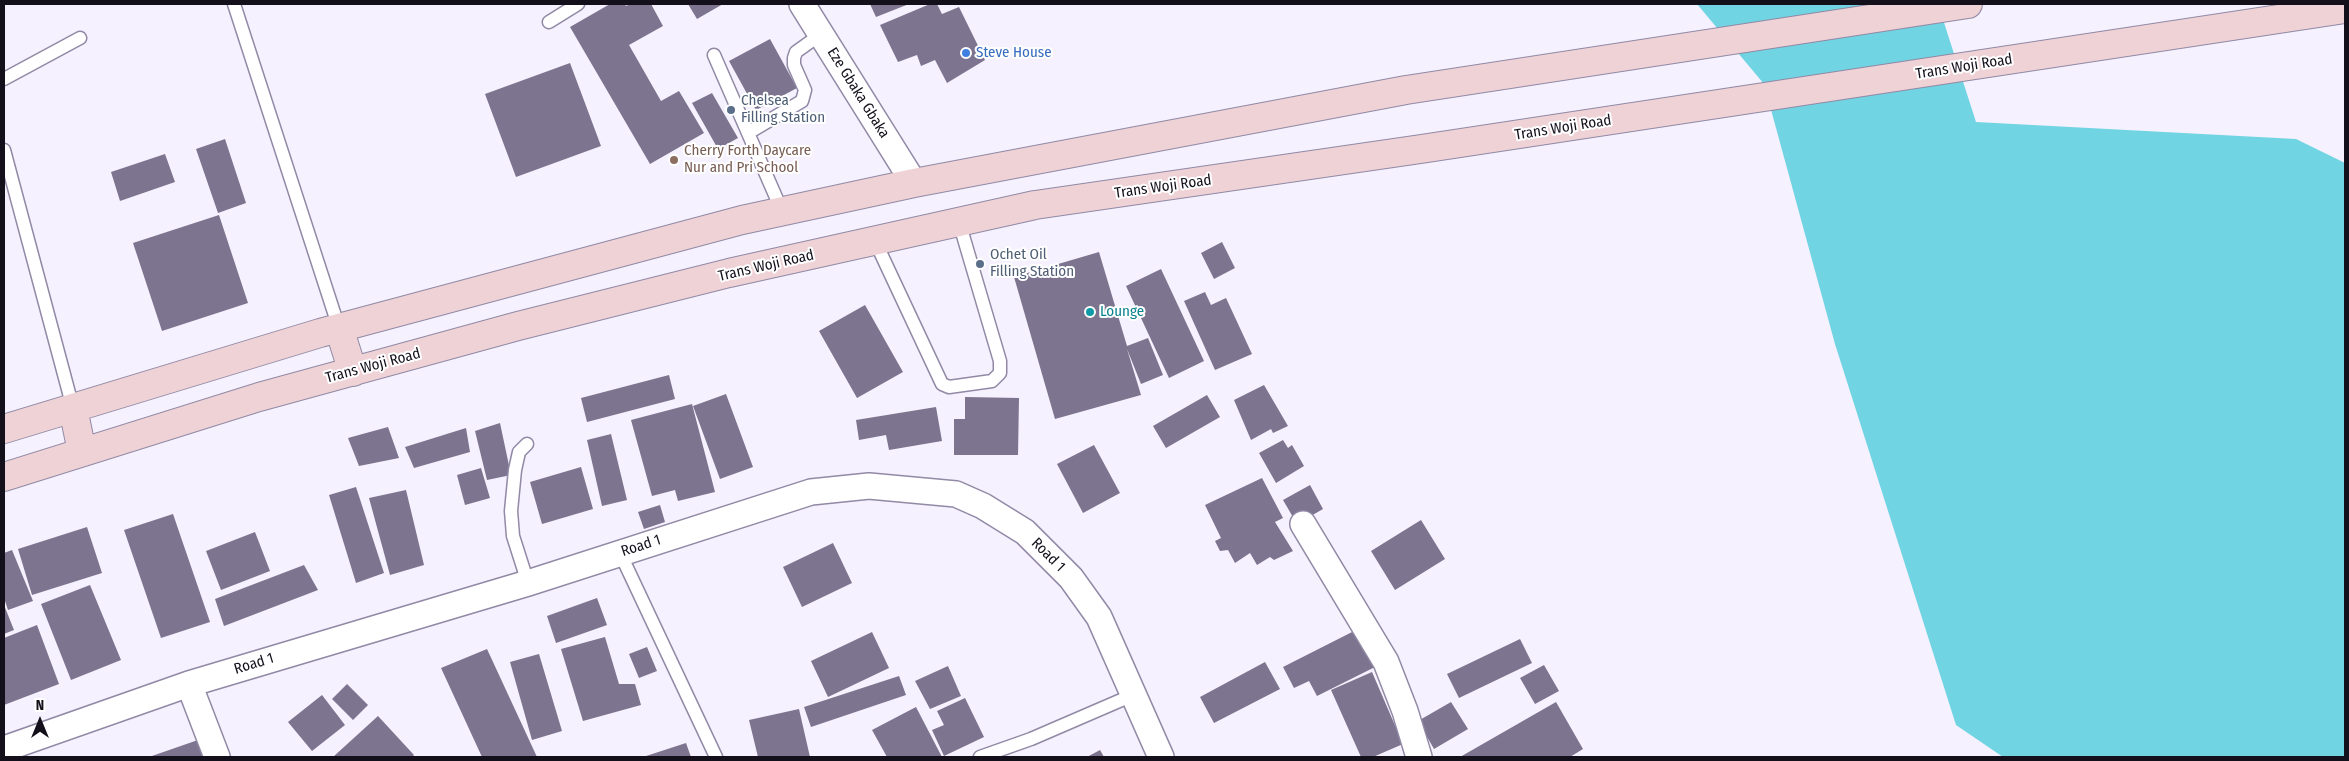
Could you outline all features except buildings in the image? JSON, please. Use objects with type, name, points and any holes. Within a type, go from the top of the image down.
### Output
[{"type":"main road","points":[[4,429],[339,328],[544,272],[782,211],[914,182],[1406,90],[1968,4]]},
{"type":"main road","name":"Trans Woji Road","points":[[4,476],[259,397],[585,309],[729,273],[1035,205],[1421,149],[2345,9]]},
{"type":"main road","points":[[339,328],[353,372]]},
{"type":"main road","points":[[73,408],[82,452]]},
{"type":"street","name":"Eze Gbaka Gbaka","points":[[802,4],[914,182]]},
{"type":"street","name":"Road 1","points":[[4,749],[189,684],[528,583],[811,492],[869,486],[956,494],[983,506],[1026,532],[1071,578],[1099,617],[1161,757]]},
{"type":"street","points":[[1303,524],[1386,662],[1405,711],[1419,757]]},
{"type":"street","points":[[189,684],[217,757]]},
{"type":"lane","points":[[234,4],[339,328]]},
{"type":"lane","points":[[549,22],[578,4]]},
{"type":"lane","points":[[748,133],[802,101],[805,90],[794,64],[794,58],[796,52],[821,34]]},
{"type":"lane","points":[[4,79],[80,38]]},
{"type":"lane","points":[[714,55],[782,211]]},
{"type":"lane","points":[[4,150],[73,408]]},
{"type":"lane","points":[[875,241],[942,384],[949,387],[992,381],[1000,373],[1000,361],[959,222]]},
{"type":"lane","points":[[527,444],[519,452],[515,470],[511,511],[513,536],[528,583]]},
{"type":"lane","points":[[620,553],[716,757]]},
{"type":"lane","points":[[980,757],[1031,739],[1134,695]]},
{"type":"water","points":[[1697,4],[1938,4],[1976,122],[2296,139],[2345,163],[2345,757],[2003,757],[1956,725],[1835,344],[1764,84]]},
{"type":"place","name":"Steve House","points":[[966,53]]},
{"type":"place","name":"Chelsea Filling Station","points":[[731,110]]},
{"type":"place","name":"Cherry Forth Daycare Nur and Pri School","points":[[674,160]]},
{"type":"place","name":"Ochet Oil Filling Station","points":[[980,264]]},
{"type":"place","name":"Lounge","points":[[1090,312]]}]
